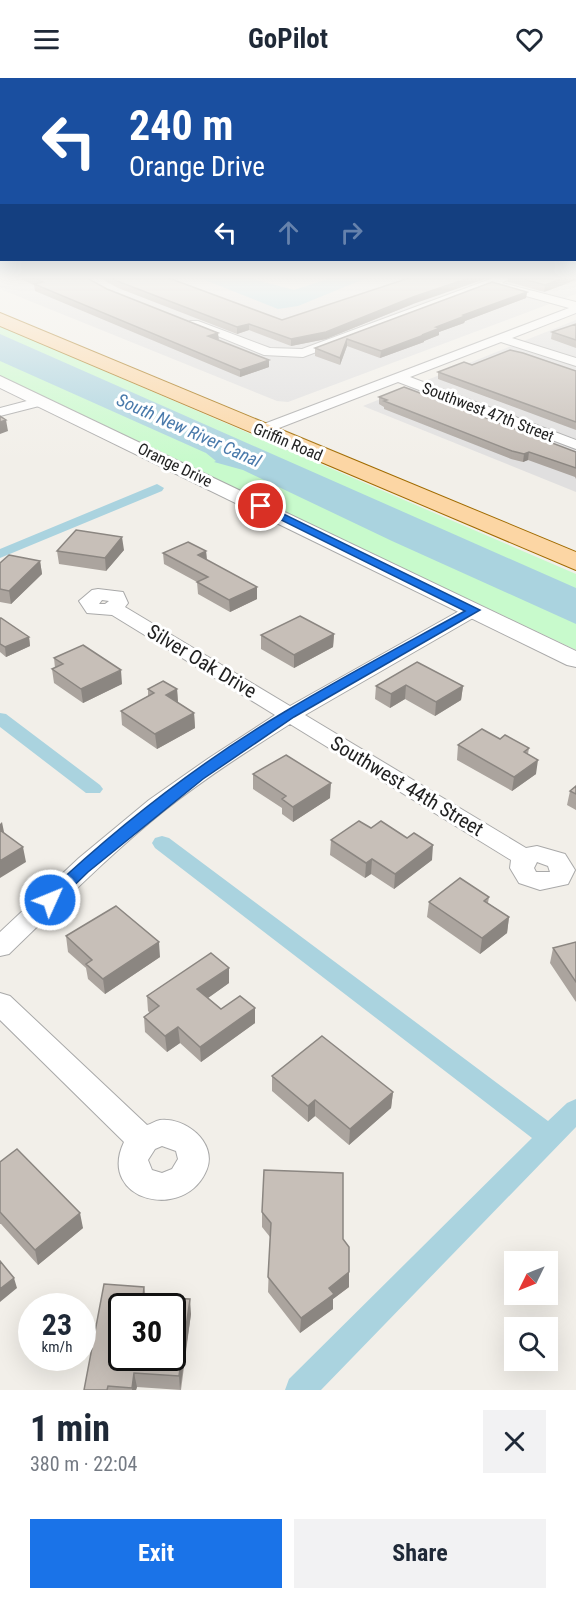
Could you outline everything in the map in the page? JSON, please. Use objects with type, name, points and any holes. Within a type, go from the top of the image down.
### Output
[{"type":"main road","name":"Griffin Road","points":[[49,338],[278,428],[576,540]]},
{"type":"main road","name":"Griffin Road","points":[[80,338],[576,562]]},
{"type":"street","points":[[231,338],[261,350],[287,354],[303,353],[343,338]]},
{"type":"street","points":[[278,428],[503,339],[576,362]]},
{"type":"street","name":"Southwest 47th Street","points":[[396,380],[576,445]]},
{"type":"street","name":"Orange Drive","points":[[0,381],[576,660]]},
{"type":"street","points":[[0,412],[42,401]]},
{"type":"street","name":"Silver Oak Drive","points":[[114,608],[290,714]]},
{"type":"street","points":[[0,947],[83,868],[180,788],[290,714],[474,610]]},
{"type":"street","name":"Southwest 44th Street","points":[[290,714],[525,858]]},
{"type":"street","points":[[0,1003],[143,1141]]},
{"type":"shaded area","points":[[122,338],[458,338],[288,402],[277,401]]},
{"type":"shaded area","points":[[530,338],[576,338],[576,492],[363,406]]},
{"type":"green space","points":[[0,338],[28,338],[576,574],[576,650],[0,378]]},
{"type":"water","name":"South New River Canal","points":[[0,338],[10,338],[576,588],[576,624],[392,541],[243,470],[214,462],[216,461],[206,453],[0,361]]},
{"type":"building","points":[[164,338],[214,338],[269,360],[240,370]]},
{"type":"building","points":[[341,338],[415,338],[381,351],[347,339],[340,358],[315,348]]},
{"type":"building","points":[[510,350],[576,371],[576,422],[438,372],[464,362],[472,365]]},
{"type":"building","points":[[404,387],[576,452],[576,468],[529,452],[524,454],[512,451],[384,401],[387,400],[379,397]]},
{"type":"building","points":[[76,530],[122,537],[105,558],[57,551]]},
{"type":"building","points":[[188,542],[206,551],[198,555],[257,587],[229,600],[197,582],[208,577],[163,553]]},
{"type":"building","points":[[9,555],[40,561],[9,591],[0,589],[0,563]]},
{"type":"building","points":[[300,616],[334,634],[294,655],[261,635]]},
{"type":"building","points":[[0,618],[29,637],[5,647],[0,644]]},
{"type":"building","points":[[83,645],[121,670],[81,689],[52,669],[63,664],[54,658]]},
{"type":"building","points":[[417,662],[463,686],[436,702],[406,685],[391,694],[376,686]]},
{"type":"building","points":[[163,681],[177,689],[166,695],[194,713],[155,734],[121,711],[154,693],[148,689]]},
{"type":"building","points":[[482,729],[500,739],[505,735],[529,748],[524,752],[538,760],[514,777],[458,745]]},
{"type":"building","points":[[286,755],[331,783],[293,807],[282,799],[286,796],[253,774]]},
{"type":"building","points":[[576,786],[576,794],[570,791]]},
{"type":"building","points":[[359,821],[371,828],[381,821],[407,838],[414,833],[433,845],[395,874],[372,859],[366,863],[331,840]]},
{"type":"building","points":[[0,830],[23,847],[0,861]]},
{"type":"building","points":[[460,878],[489,897],[484,901],[509,917],[482,938],[429,902]]},
{"type":"building","points":[[116,906],[159,942],[103,979],[86,964],[92,960],[66,936]]},
{"type":"building","points":[[576,942],[576,982],[553,948]]},
{"type":"building","points":[[211,953],[229,968],[197,989],[221,1009],[240,996],[255,1008],[200,1047],[178,1027],[165,1036],[144,1017],[159,1006],[147,996]]},
{"type":"building","points":[[322,1036],[393,1092],[350,1129],[315,1100],[308,1106],[272,1076]]},
{"type":"building","points":[[17,1149],[80,1213],[35,1250],[0,1212],[0,1162]]},
{"type":"building","points":[[264,1170],[343,1173],[343,1239],[349,1247],[349,1272],[329,1288],[334,1294],[301,1318],[268,1277],[271,1223],[262,1212]]},
{"type":"building","points":[[0,1261],[14,1278],[0,1289]]},
{"type":"building","points":[[104,1284],[144,1287],[143,1293],[108,1293],[108,1371],[180,1371],[179,1376],[134,1373],[132,1388],[108,1386],[107,1390],[84,1390],[88,1371],[96,1371],[96,1326]]},
{"type":"building","points":[[186,1299],[190,1299],[186,1327]]},
{"type":"waterway","points":[[0,554],[157,488]]},
{"type":"waterway","points":[[0,718],[93,789]]},
{"type":"waterway","points":[[162,843],[550,1137]]},
{"type":"waterway","points":[[550,1137],[576,1110]]},
{"type":"waterway","points":[[300,1390],[550,1137]]},
{"type":"route","points":[[50,900],[83,868],[180,788],[290,714],[474,610],[261,506]]}]
